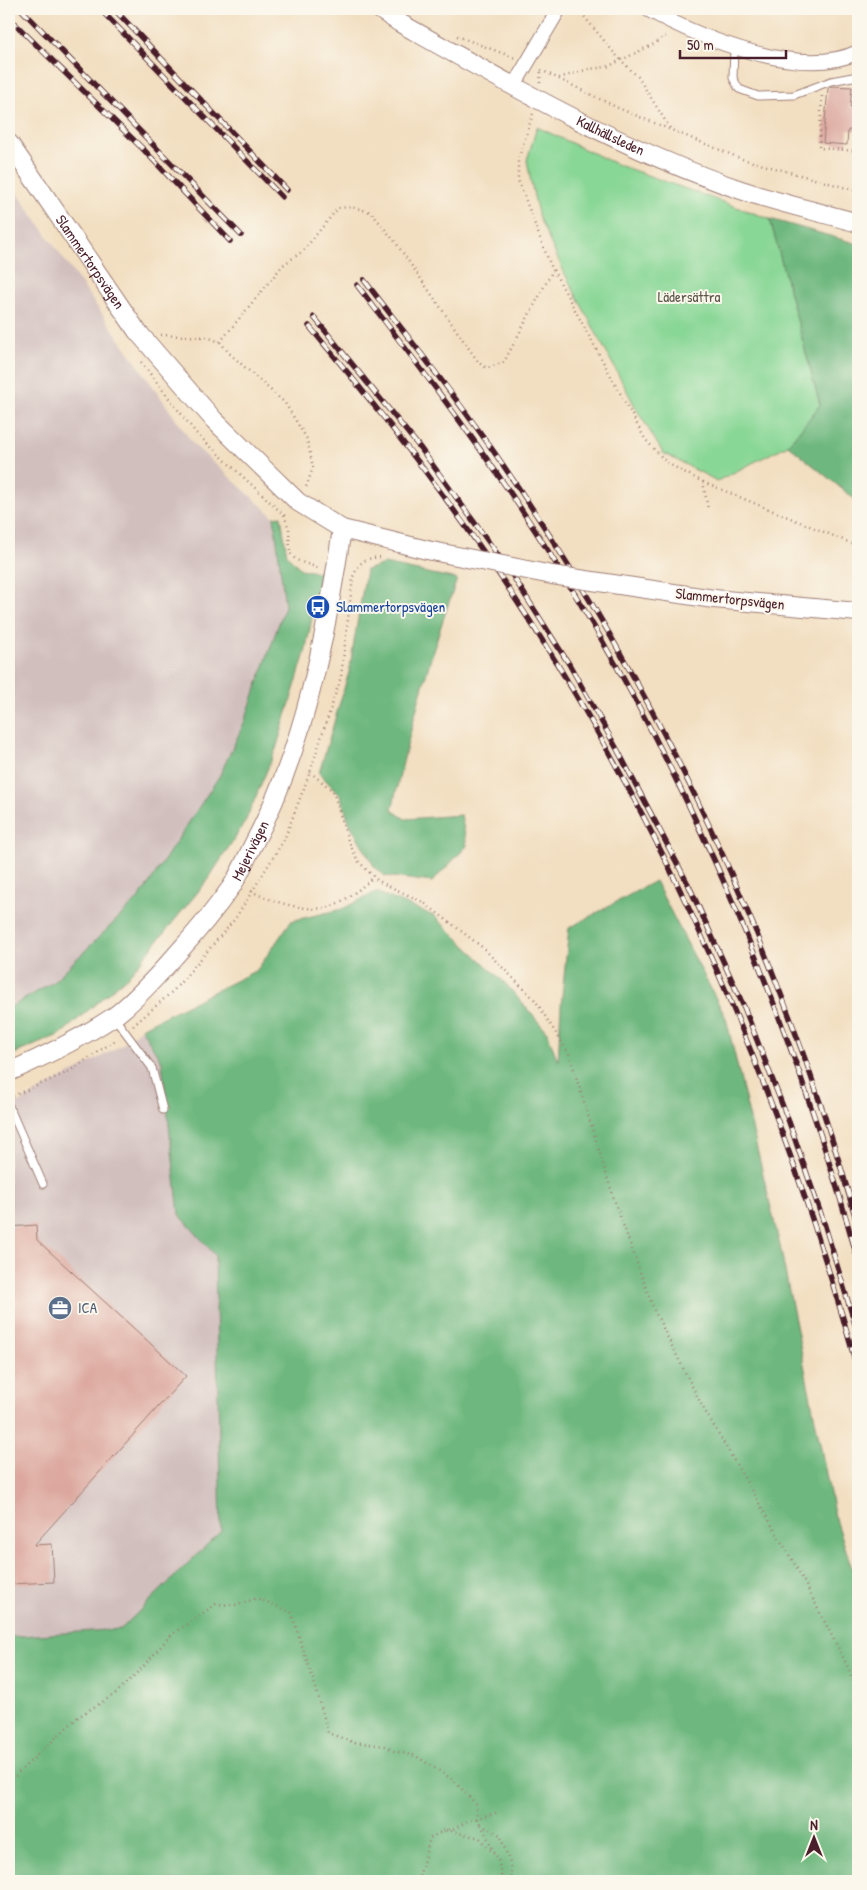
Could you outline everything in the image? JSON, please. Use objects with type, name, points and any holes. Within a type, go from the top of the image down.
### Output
[{"type":"street","name":"Kallhällsleden","points":[[379,9],[400,23],[537,100],[640,150],[741,190],[858,223]]},
{"type":"street","points":[[513,87],[558,9]]},
{"type":"street","points":[[647,9],[734,48],[773,58],[824,61],[847,57],[858,52]]},
{"type":"street","name":"Slammertorpsvägen","points":[[9,143],[137,331],[214,420],[298,502],[342,530],[427,550],[552,575],[714,599],[858,612]]},
{"type":"street","name":"Mejerivägen","points":[[9,1072],[56,1051],[114,1016],[153,980],[197,931],[233,884],[266,821],[285,776],[307,704],[327,621],[342,530]]},
{"type":"lane","points":[[734,48],[733,78],[739,89],[758,96],[794,96],[823,84],[858,76]]},
{"type":"lane","points":[[114,1016],[152,1068],[163,1110]]},
{"type":"lane","points":[[9,1106],[43,1184]]},
{"type":"path","points":[[578,9],[638,77],[672,131]]},
{"type":"path","points":[[558,78],[589,68],[607,67],[652,45],[683,26]]},
{"type":"path","points":[[450,33],[527,63],[618,108],[742,159],[858,190]]},
{"type":"path","points":[[823,84],[819,148],[858,151]]},
{"type":"path","points":[[537,100],[518,160],[518,180],[553,270],[645,439],[667,462],[703,482],[858,546]]},
{"type":"path","points":[[220,342],[283,265],[303,250],[338,208],[352,207],[371,212],[396,244],[479,363],[487,368],[504,362],[553,270]]},
{"type":"path","points":[[137,331],[159,335],[207,337],[220,342],[229,353],[285,403],[307,439],[313,468],[305,490],[298,502]]},
{"type":"path","points":[[703,482],[708,509]]},
{"type":"path","points":[[388,556],[370,557],[359,564],[353,577],[342,677],[310,772],[333,791],[348,838],[358,861],[378,881],[423,902],[482,947],[534,1000],[569,1054],[615,1202],[654,1310],[701,1404],[798,1570],[850,1671],[858,1706]]},
{"type":"path","points":[[233,884],[260,896],[299,907],[328,907],[361,889],[374,877]]},
{"type":"path","points":[[9,1784],[78,1717],[115,1694],[141,1669],[170,1636],[216,1604],[238,1605],[257,1598],[291,1612],[317,1691],[328,1733],[353,1742],[384,1746],[394,1751],[416,1756],[452,1779],[476,1804],[477,1819],[498,1859],[502,1881]]},
{"type":"path","points":[[418,1881],[430,1838],[445,1830],[454,1829],[467,1822],[498,1812]]},
{"type":"path","points":[[481,1824],[500,1835],[510,1863],[512,1881]]},
{"type":"path","points":[[445,1830],[480,1838],[498,1859]]},
{"type":"shaded area","points":[[9,181],[194,445],[274,517],[285,606],[244,723],[220,775],[140,897],[52,983],[9,1008]]},
{"type":"shaded area","points":[[141,1028],[162,1062],[179,1214],[215,1255],[221,1531],[121,1629],[9,1637],[9,1106],[20,1102],[122,1045]]},
{"type":"green space","name":"Lädersättra","points":[[537,127],[616,164],[770,219],[820,405],[788,445],[717,481],[663,453],[637,410],[565,274],[539,218],[527,160]]},
{"type":"green space","points":[[770,219],[858,244],[858,502],[788,445],[820,405]]},
{"type":"green space","points":[[281,516],[287,555],[301,569],[321,573],[305,653],[276,749],[245,822],[207,881],[131,973],[61,1034],[9,1056],[9,1008],[52,983],[140,897],[220,775],[244,723],[285,606],[274,517]]},
{"type":"green space","points":[[384,564],[457,579],[421,693],[392,810],[405,819],[461,815],[467,846],[432,882],[385,876],[374,866],[350,824],[340,795],[319,773],[349,672],[366,570]]},
{"type":"green space","points":[[655,881],[726,1018],[780,1246],[834,1513],[858,1587],[858,1881],[9,1881],[9,1637],[121,1629],[221,1531],[215,1255],[179,1214],[162,1062],[141,1028],[257,970],[291,921],[342,909],[376,892],[434,916],[506,984],[547,1032],[558,1061],[561,1006],[569,928]]},
{"type":"building","points":[[832,86],[852,87],[850,107],[858,107],[858,131],[848,130],[847,145],[823,143],[828,88]]},
{"type":"building","name":"ICA","points":[[36,1225],[37,1240],[186,1376],[34,1545],[52,1544],[54,1582],[9,1584],[9,1227]]},
{"type":"railway","points":[[21,9],[241,235]]},
{"type":"railway","points":[[100,9],[282,197]]},
{"type":"railway","points":[[114,9],[287,190]]},
{"type":"railway","points":[[9,18],[144,150],[230,241]]},
{"type":"railway","points":[[364,280],[494,452],[553,541],[609,633],[660,727],[708,824],[752,922],[792,1022],[827,1123],[858,1226]]},
{"type":"railway","points":[[357,285],[454,413],[509,491],[566,580],[620,672],[669,765],[715,861],[756,959],[794,1058],[828,1158],[858,1260]]},
{"type":"railway","points":[[314,317],[421,449],[509,570],[569,664],[617,749],[689,886],[744,1007],[789,1122],[824,1223],[858,1334]]},
{"type":"railway","points":[[309,326],[431,478],[506,585],[576,695],[648,825],[685,900],[752,1054],[782,1132],[809,1211],[858,1371]]},
{"type":"place","name":"Slammertorpsvägen","points":[[318,607]]},
{"type":"place","name":"ICA","points":[[60,1308]]}]
